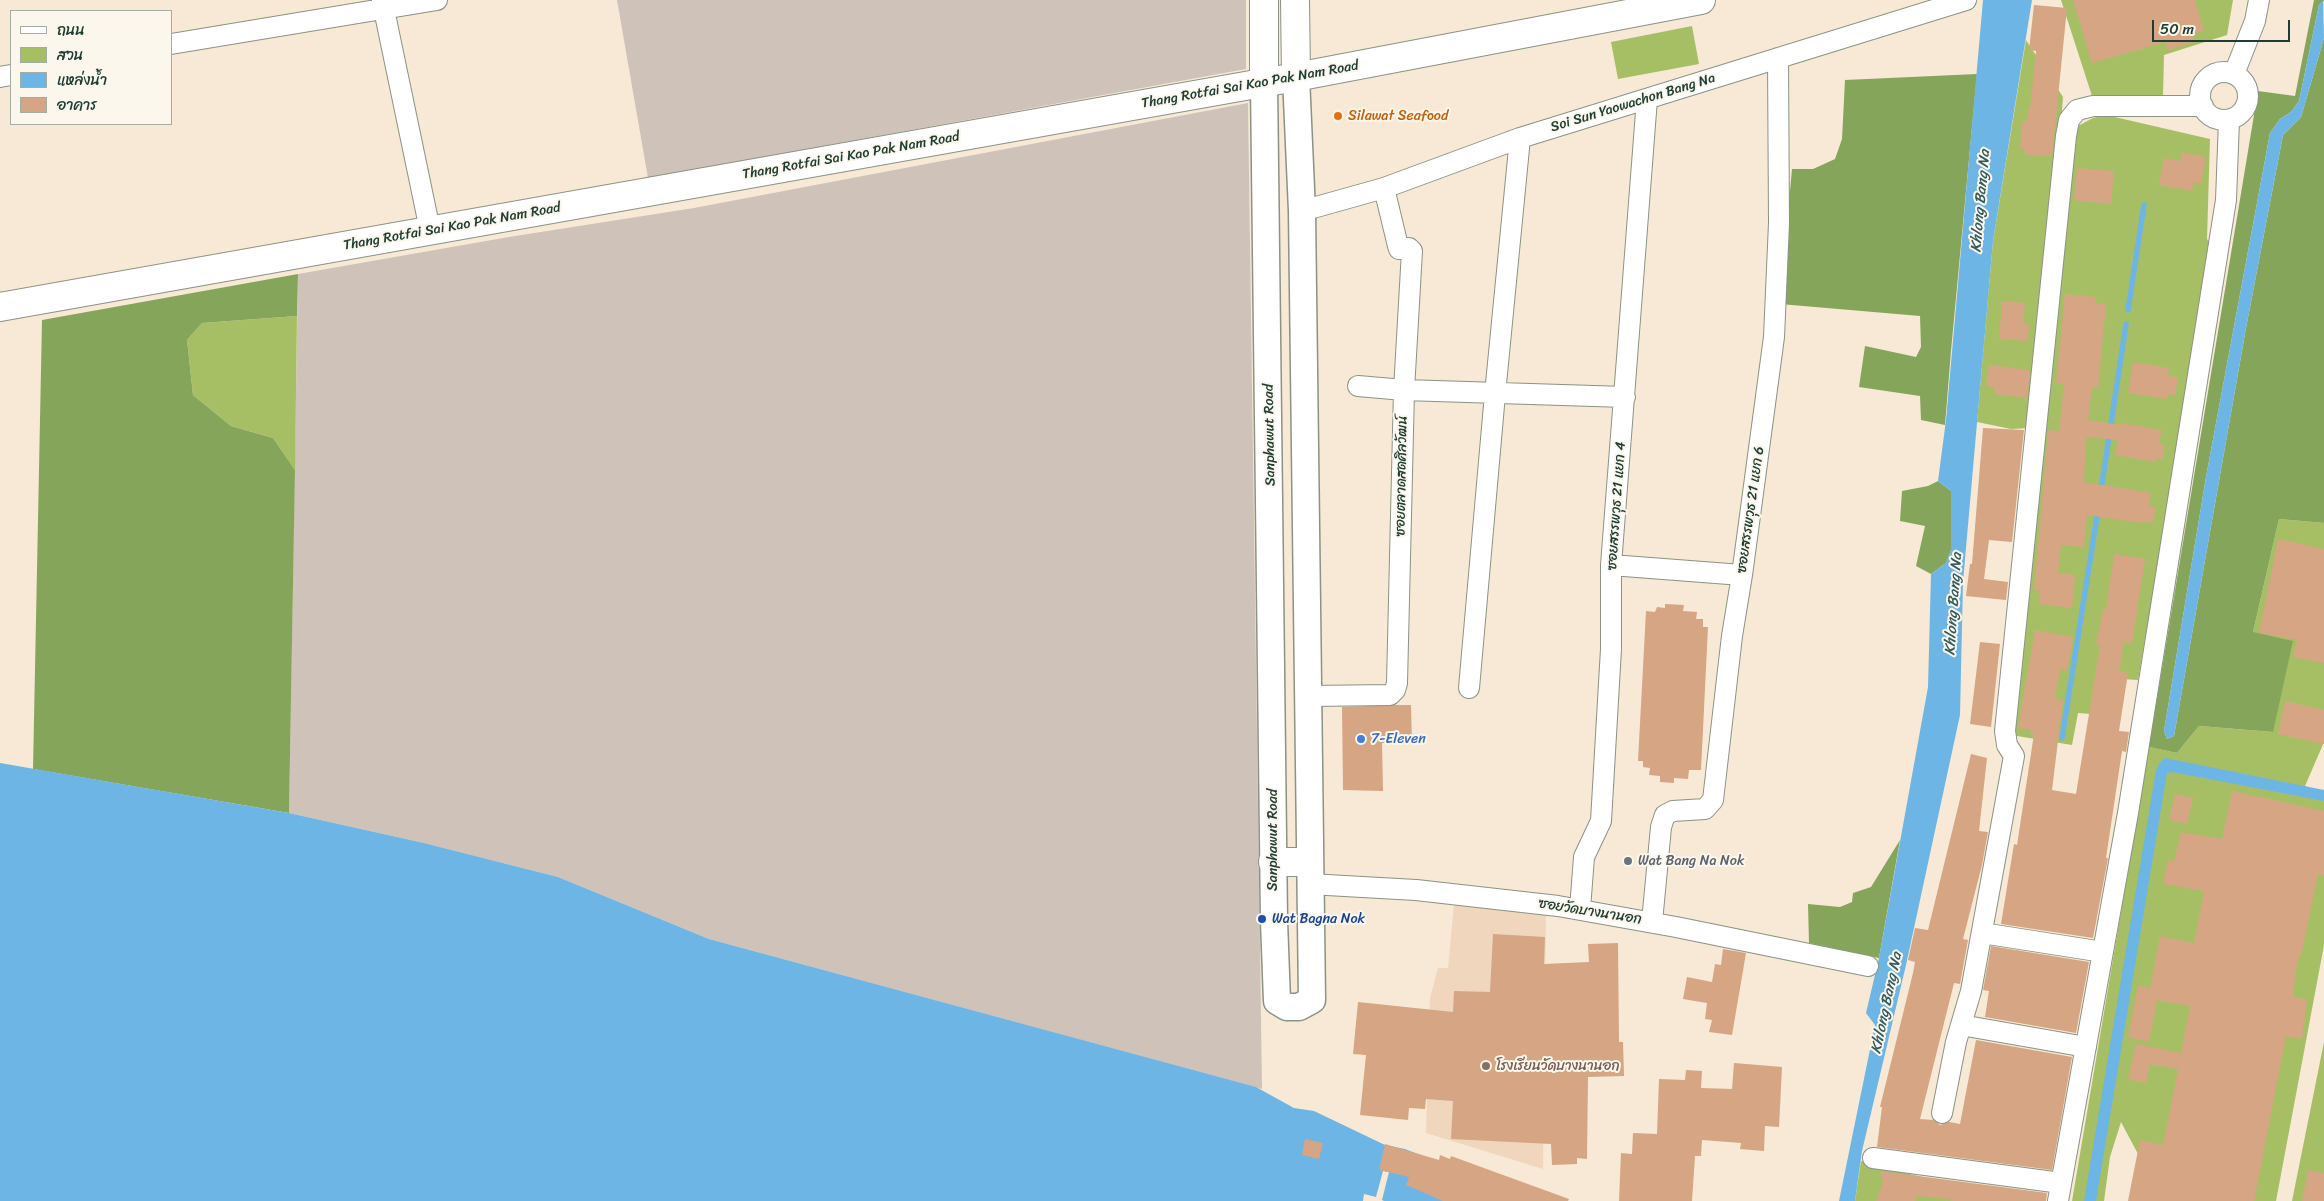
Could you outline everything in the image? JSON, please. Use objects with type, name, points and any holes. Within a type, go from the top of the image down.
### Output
[{"type":"main road","name":"Sanphawut Road","points":[[1264,0],[1264,82]]},
{"type":"main road","name":"Sanphawut Road","points":[[1295,0],[1296,77]]},
{"type":"main road","name":"Thang Rotfai Sai Kao Pak Nam Road","points":[[0,307],[1296,77],[1701,0]]},
{"type":"main road","points":[[1273,862],[1309,873]]},
{"type":"street","points":[[172,44],[383,5],[437,0]]},
{"type":"street","name":"Soi Sun Yaowachon Bang Na","points":[[1302,211],[1384,188],[1520,138],[1966,0]]},
{"type":"street","points":[[2234,74],[2255,21],[2258,0]]},
{"type":"street","points":[[383,5],[430,230]]},
{"type":"street","name":"ซอยสรรพวุธ 21 แยก 6","points":[[1652,922],[1661,827],[1665,815],[1672,811],[1705,809],[1713,800],[1729,679],[1732,636],[1774,337],[1780,223],[1778,58]]},
{"type":"street","points":[[2226,72],[2234,74],[2246,86],[2248,100],[2242,113],[2229,120],[2215,118],[2203,106],[2201,90],[2210,76],[2226,72]]},
{"type":"street","name":"Sanphawut Road","points":[[1264,82],[1275,989],[1276,1001],[1286,1007],[1298,1007],[1312,1000],[1302,211],[1296,77]]},
{"type":"street","name":"ซอยสรรพวุธ 21 แยก 4","points":[[1580,910],[1584,858],[1601,821],[1611,649],[1611,565],[1647,99]]},
{"type":"street","points":[[1942,1113],[1982,933],[2014,756],[2007,745],[2005,730],[2069,120],[2078,110],[2093,106],[2203,106]]},
{"type":"street","points":[[1873,1158],[2060,1192],[2128,813],[2225,209],[2229,120]]},
{"type":"street","points":[[1469,688],[1520,138]]},
{"type":"street","name":"ซอยตลาดสดศิลวัฒน์","points":[[1309,696],[1390,695],[1395,690],[1404,390],[1412,251],[1409,248],[1399,249],[1384,188]]},
{"type":"street","points":[[1358,386],[1495,394],[1625,397]]},
{"type":"street","points":[[1611,565],[1742,575]]},
{"type":"street","name":"ซอยวัดบางนานอก","points":[[1309,873],[1416,890],[1580,910],[1652,922],[1868,966]]},
{"type":"street","points":[[1982,933],[2103,952]]},
{"type":"street","points":[[1961,1025],[2086,1047]]},
{"type":"shaded area","points":[[617,0],[1246,0],[1246,69],[648,178]]},
{"type":"shaded area","points":[[1248,103],[1262,1089],[709,939],[558,877],[424,843],[289,813],[298,274],[509,237],[694,208]]},
{"type":"shaded area","name":"โรงเรียนวัดบางนานอก","points":[[1454,905],[1546,913],[1543,1169],[1426,1133],[1430,998],[1438,968],[1448,968]]},
{"type":"green space","points":[[2061,0],[2233,0],[2227,35],[2164,55],[2163,96],[2155,99],[2092,96]]},
{"type":"green space","points":[[2314,0],[2324,1],[2319,5],[2299,101],[2291,112],[2280,119],[2270,133],[2206,477],[2164,731],[2167,739],[2174,736],[2246,328],[2283,135],[2301,117],[2324,38],[2324,523],[2279,519],[2253,632],[2293,641],[2273,732],[2199,726],[2177,753],[2149,747],[2258,91],[2295,96]]},
{"type":"green space","points":[[1692,26],[1699,64],[1618,79],[1611,42]]},
{"type":"green space","points":[[2026,40],[2063,97],[2058,164],[2030,428],[2011,429],[1977,422],[1993,241]]},
{"type":"green space","points":[[1977,74],[1945,425],[1921,420],[1920,396],[1859,387],[1865,346],[1916,357],[1921,347],[1920,316],[1780,304],[1792,169],[1813,169],[1835,159],[1842,139],[1845,80]]},
{"type":"green space","points":[[2106,115],[2210,139],[2207,239],[2212,245],[2138,680],[2121,679],[2115,716],[2078,713],[2072,745],[2011,735],[2076,127],[2093,118]]},
{"type":"green space","points":[[298,274],[297,316],[202,323],[187,340],[193,395],[231,426],[273,438],[295,470],[289,813],[33,769],[42,320]]},
{"type":"green space","points":[[297,316],[295,470],[273,438],[231,426],[193,395],[187,340],[202,323]]},
{"type":"green space","points":[[1938,481],[1951,491],[1951,550],[1946,563],[1931,574],[1916,566],[1925,526],[1900,521],[1902,491],[1928,486]]},
{"type":"green space","points":[[2279,519],[2324,523],[2324,742],[2305,786],[2324,794],[2324,945],[2276,1201],[2163,1201],[2121,1122],[2110,1157],[2104,1201],[2072,1201],[2149,747],[2177,753],[2199,726],[2273,732],[2253,632]]},
{"type":"green space","points":[[1900,840],[1879,958],[1809,943],[1808,904],[1840,907],[1852,902],[1853,893],[1871,887]]},
{"type":"green space","points":[[2324,1042],[2324,1201],[2292,1201]]},
{"type":"green space","points":[[1861,1161],[1874,1166],[2029,1201],[1855,1201]]},
{"type":"water","name":"Khlong Bang Na","points":[[1983,0],[2032,0],[1993,241],[1963,582],[1960,715],[1906,965],[1862,1151],[1855,1201],[1839,1201],[1875,1025],[1866,1013],[1879,958],[1928,687],[1931,574],[1946,563],[1951,550],[1951,491],[1938,481],[1946,420]]},
{"type":"water","points":[[2323,0],[2324,38],[2301,117],[2283,135],[2246,328],[2174,736],[2167,739],[2164,731],[2206,477],[2270,133],[2280,119],[2291,112],[2299,101],[2319,5]]},
{"type":"water","points":[[2165,758],[2324,790],[2324,801],[2172,772],[2167,773],[2096,1201],[2084,1201],[2156,770]]},
{"type":"water","points":[[0,763],[289,813],[424,843],[558,877],[709,939],[1256,1087],[1294,1108],[1314,1111],[1385,1145],[1405,1149],[1524,1196],[1522,1201],[0,1201]]},
{"type":"pier","points":[[1383,1171],[1389,1172],[1382,1200],[1384,1201],[1363,1201],[1364,1194],[1376,1197]]},
{"type":"building","points":[[2073,0],[2195,0],[2204,31],[2192,34],[2195,42],[2167,50],[2165,42],[2092,63]]},
{"type":"building","points":[[2034,5],[2067,8],[2052,156],[2025,155],[2025,149],[2020,149],[2022,121],[2027,122],[2028,109],[2030,109],[2036,51],[2029,50]]},
{"type":"building","points":[[2182,152],[2206,157],[2201,184],[2194,182],[2192,191],[2159,185],[2164,158],[2180,161]]},
{"type":"building","points":[[2077,168],[2114,171],[2111,204],[2074,200]]},
{"type":"building","points":[[2065,294],[2096,297],[2095,303],[2106,304],[2098,388],[2092,387],[2088,420],[2162,430],[2159,444],[2165,445],[2163,459],[2157,458],[2156,462],[2115,455],[2118,440],[2086,437],[2084,482],[2151,493],[2149,506],[2156,507],[2153,523],[2087,515],[2084,547],[2061,545],[2058,573],[2075,575],[2072,608],[2039,604],[2040,591],[2034,590],[2048,432],[2050,430],[2059,431],[2064,384],[2056,383]]},
{"type":"building","points":[[2002,301],[2025,303],[2023,324],[2029,324],[2028,341],[1999,339]]},
{"type":"building","points":[[2133,362],[2169,368],[2168,376],[2178,377],[2175,395],[2167,394],[2167,399],[2128,393]]},
{"type":"building","points":[[1989,365],[2030,370],[2027,398],[1994,394],[1995,387],[1986,386]]},
{"type":"building","points":[[1983,428],[2024,430],[2012,542],[1989,540],[1984,579],[2008,582],[2006,600],[1966,596],[1970,564],[1972,564]]},
{"type":"building","points":[[2278,539],[2324,549],[2324,663],[2293,657],[2297,640],[2259,633]]},
{"type":"building","points":[[2114,554],[2145,559],[2132,643],[2124,642],[2119,671],[2128,673],[2119,731],[2129,732],[2126,752],[2122,751],[2106,858],[2108,858],[2093,938],[2001,924],[2014,844],[2017,845],[2034,734],[2030,734],[2031,730],[2018,728],[2035,630],[2073,637],[2067,671],[2060,669],[2055,699],[2063,700],[2052,790],[2076,794],[2100,646],[2096,645],[2103,609],[2106,609]]},
{"type":"building","points":[[1665,604],[1684,605],[1683,611],[1697,612],[1696,619],[1703,619],[1703,627],[1708,627],[1701,770],[1689,770],[1688,779],[1674,778],[1674,783],[1660,782],[1660,776],[1649,775],[1650,768],[1643,767],[1643,761],[1638,761],[1646,611],[1655,612],[1657,607],[1665,608]]},
{"type":"building","points":[[1980,642],[2000,644],[1991,727],[1970,724]]},
{"type":"building","points":[[2285,701],[2324,710],[2324,744],[2278,734]]},
{"type":"building","points":[[1411,705],[1412,743],[1382,743],[1383,791],[1343,790],[1342,707]]},
{"type":"building","points":[[1971,754],[1987,758],[1979,831],[1988,832],[1982,865],[1963,939],[1968,940],[1960,984],[1954,983],[1920,1119],[1933,1120],[1940,1125],[1949,1122],[1960,1124],[1976,1040],[2072,1057],[2052,1170],[1877,1147],[1882,1107],[1880,1107],[1915,962],[1908,960],[1915,928],[1928,930]]},
{"type":"building","points":[[2232,791],[2324,811],[2324,875],[2318,874],[2301,956],[2299,956],[2293,997],[2307,1000],[2302,1039],[2286,1036],[2254,1201],[2128,1201],[2140,1140],[2163,1145],[2178,1069],[2150,1064],[2146,1083],[2128,1079],[2136,1044],[2181,1053],[2190,1006],[2157,1000],[2149,1042],[2128,1037],[2138,986],[2150,988],[2160,936],[2194,943],[2204,891],[2163,884],[2168,860],[2174,862],[2181,832],[2222,839]]},
{"type":"building","points":[[2175,794],[2193,798],[2187,824],[2169,820]]},
{"type":"building","points":[[1493,934],[1545,937],[1544,964],[1589,962],[1588,944],[1618,943],[1619,1042],[1623,1042],[1624,1076],[1588,1077],[1587,1159],[1577,1158],[1577,1164],[1552,1165],[1551,1144],[1451,1139],[1453,1101],[1426,1099],[1425,1109],[1409,1108],[1408,1120],[1360,1115],[1366,1055],[1353,1054],[1358,1002],[1453,1012],[1454,991],[1490,992]]},
{"type":"building","points":[[1991,946],[2089,962],[2076,1033],[1985,1017],[1989,991],[1983,990]]},
{"type":"building","points":[[1723,949],[1746,953],[1732,1035],[1709,1032],[1712,1020],[1705,1019],[1707,1003],[1683,999],[1687,977],[1712,982],[1715,964],[1721,965]]},
{"type":"building","points":[[1734,1063],[1782,1067],[1779,1127],[1765,1126],[1764,1151],[1740,1149],[1741,1143],[1702,1140],[1701,1156],[1695,1156],[1692,1201],[1619,1201],[1621,1153],[1632,1154],[1633,1133],[1657,1134],[1659,1079],[1685,1080],[1686,1070],[1702,1071],[1701,1088],[1732,1089]]},
{"type":"building","points":[[1305,1139],[1323,1143],[1319,1159],[1302,1155]]},
{"type":"building","points":[[1385,1144],[1439,1160],[1440,1155],[1450,1159],[1451,1156],[1569,1199],[1568,1201],[1443,1201],[1406,1185],[1409,1177],[1379,1170]]},
{"type":"building","points":[[2308,1170],[2324,1173],[2324,1201],[2302,1201]]},
{"type":"building","points":[[1880,1171],[2047,1193],[2046,1201],[1951,1201],[1951,1199],[1917,1196],[1915,1201],[1876,1201],[1883,1183]]},
{"type":"waterway","points":[[2128,310],[2144,205]]},
{"type":"waterway","points":[[2101,490],[2126,324]]},
{"type":"waterway","points":[[2062,738],[2098,510]]},
{"type":"place","name":"Silawat Seafood","points":[[1338,116]]},
{"type":"place","name":"7-Eleven","points":[[1361,739]]},
{"type":"place","name":"Wat Bang Na Nok","points":[[1628,861]]},
{"type":"place","name":"Wat Bagna Nok","points":[[1262,919]]},
{"type":"place","name":"โรงเรียนวัดบางนานอก","points":[[1486,1066]]}]
